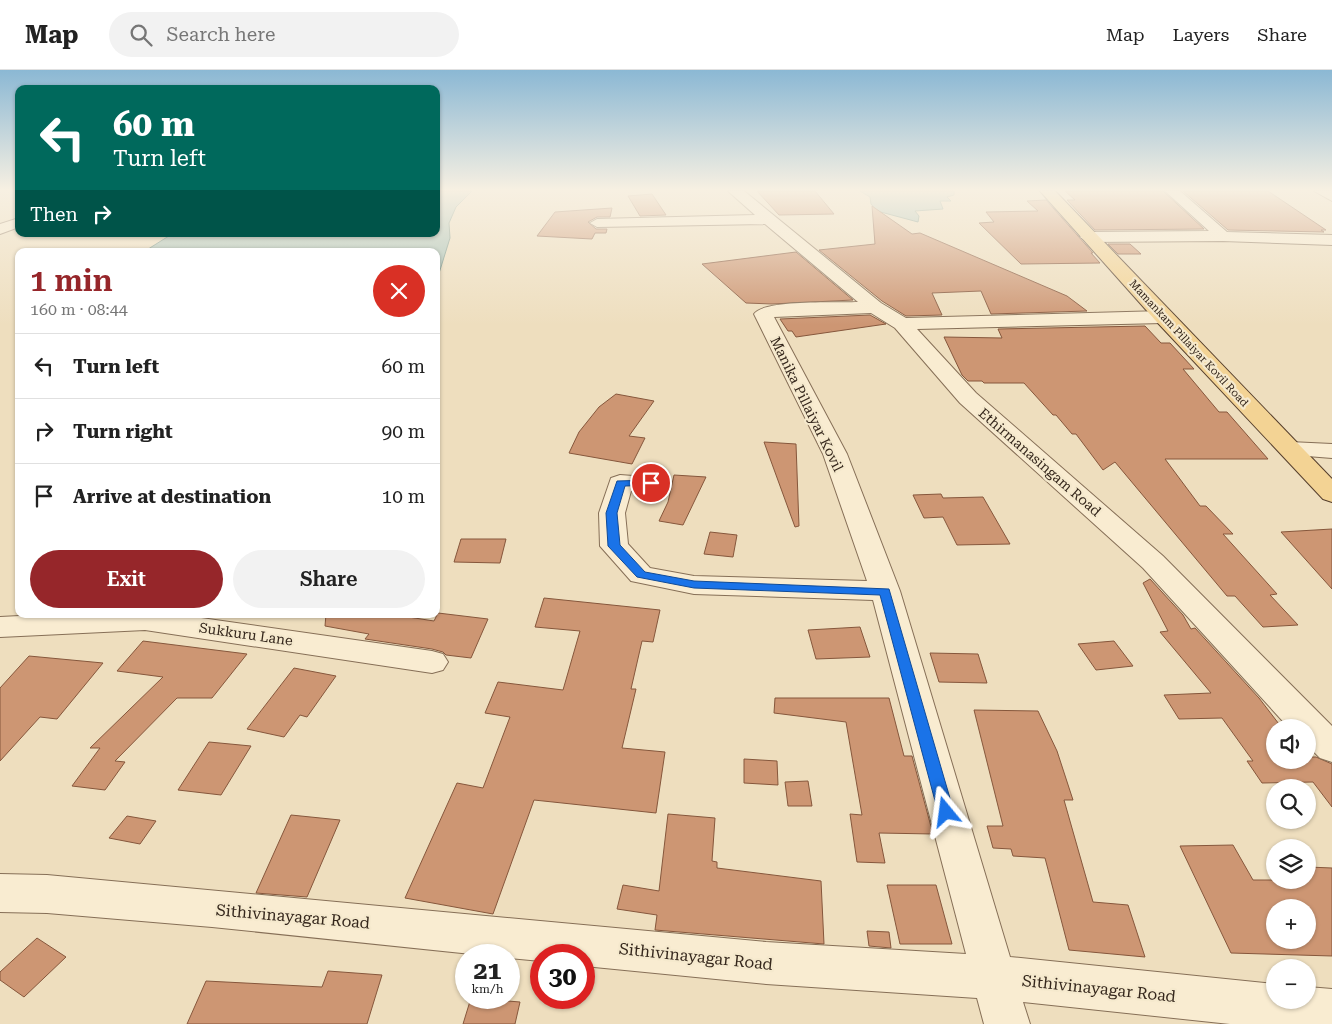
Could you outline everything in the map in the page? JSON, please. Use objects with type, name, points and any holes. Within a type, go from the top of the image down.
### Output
[{"type":"main road","name":"Mamankam Pillaiyar Kovil Road","points":[[1088,237],[1332,494]]},
{"type":"street","name":"Ethirmanasingam Road","points":[[787,236],[875,307],[902,324],[968,398],[1153,562],[1297,714],[1332,748]]},
{"type":"street","points":[[1088,237],[1223,236],[1332,240]]},
{"type":"street","name":"Manika Pillaiyar Kovil","points":[[875,307],[775,310],[763,314],[812,413],[835,454],[885,592],[992,978],[1007,1024]]},
{"type":"street","points":[[902,324],[1163,317]]},
{"type":"street","points":[[1290,449],[1332,451]]},
{"type":"street","points":[[651,483],[620,483],[612,513],[614,546],[641,575],[694,584],[885,592]]},
{"type":"street","name":"Sukkuru Lane","points":[[0,627],[145,620],[432,662]]},
{"type":"street","name":"Sithivinayagar Road","points":[[0,893],[47,894],[212,908],[766,963],[992,978],[1332,1012]]},
{"type":"water","points":[[450,236],[450,238],[440,270],[440,248],[150,248],[167,237]]},
{"type":"building","points":[[537,236],[594,236],[592,239]]},
{"type":"building","points":[[874,236],[926,236],[1067,296],[1087,311],[991,314],[981,291],[932,293],[942,315],[906,316],[882,301],[819,250],[875,244]]},
{"type":"building","points":[[992,236],[1077,236],[1100,263],[1021,264]]},
{"type":"building","points":[[1108,244],[1130,244],[1141,254],[1118,254]]},
{"type":"building","points":[[796,252],[853,300],[772,304],[746,303],[702,264]]},
{"type":"building","points":[[870,315],[886,324],[796,337],[792,331],[788,331],[780,319]]},
{"type":"building","points":[[1145,326],[1161,343],[1170,343],[1194,369],[1183,369],[1219,412],[1227,412],[1268,459],[1165,459],[1200,506],[1206,506],[1233,534],[1223,534],[1277,594],[1270,595],[1298,625],[1263,627],[1235,596],[1227,596],[1115,462],[1103,470],[1076,434],[1072,434],[1024,383],[968,381],[962,375],[944,337],[1002,338],[998,329]]},
{"type":"building","points":[[616,394],[654,401],[629,436],[645,438],[632,464],[569,453],[579,432],[599,407]]},
{"type":"building","points":[[764,442],[796,444],[799,526],[795,527]]},
{"type":"building","points":[[674,475],[706,477],[683,525],[659,521],[668,502]]},
{"type":"building","points":[[941,494],[943,498],[983,497],[1010,544],[957,545],[943,517],[924,518],[913,495]]},
{"type":"building","points":[[1332,529],[1332,589],[1281,532]]},
{"type":"building","points":[[710,532],[737,535],[733,557],[704,554]]},
{"type":"building","points":[[461,539],[506,539],[500,563],[454,562]]},
{"type":"building","points":[[1150,579],[1183,615],[1191,629],[1195,628],[1259,698],[1275,719],[1266,719],[1266,769],[1316,769],[1316,757],[1332,764],[1332,807],[1316,786],[1316,779],[1266,779],[1266,783],[1262,783],[1247,761],[1253,761],[1222,718],[1179,719],[1164,695],[1211,693],[1160,632],[1168,631],[1143,583]]},
{"type":"building","points":[[544,598],[660,610],[653,642],[642,641],[631,689],[636,689],[622,748],[665,752],[656,813],[534,800],[493,914],[405,898],[457,783],[483,788],[510,717],[485,713],[498,682],[563,690],[580,631],[535,627]]},
{"type":"building","points":[[440,613],[488,619],[471,658],[446,655],[443,652],[432,649],[365,639],[369,634],[325,626],[326,618],[415,618],[434,621],[436,618],[440,618]]},
{"type":"building","points":[[860,627],[870,657],[816,659],[808,630]]},
{"type":"building","points":[[143,641],[247,654],[212,698],[177,698],[115,761],[125,762],[105,790],[72,786],[100,748],[90,748],[163,677],[117,671]]},
{"type":"building","points":[[1114,641],[1133,666],[1096,670],[1078,644]]},
{"type":"building","points":[[930,653],[978,654],[987,683],[939,682]]},
{"type":"building","points":[[29,656],[103,663],[57,719],[40,717],[0,761],[0,688]]},
{"type":"building","points":[[294,668],[336,676],[307,717],[300,715],[284,737],[247,729]]},
{"type":"building","points":[[775,698],[889,698],[904,756],[912,756],[933,834],[879,833],[885,863],[857,862],[850,814],[862,815],[846,722],[774,713]]},
{"type":"building","points":[[974,710],[1038,711],[1057,751],[1073,800],[1064,800],[1093,902],[1128,905],[1145,957],[1069,950],[1045,858],[1013,856],[1011,849],[993,848],[987,826],[1003,826]]},
{"type":"building","points":[[209,742],[251,746],[221,795],[178,790]]},
{"type":"building","points":[[744,759],[777,761],[778,785],[744,783]]},
{"type":"building","points":[[808,781],[812,806],[788,806],[785,782]]},
{"type":"building","points":[[668,814],[715,818],[712,861],[717,862],[717,868],[821,881],[824,944],[655,930],[657,915],[617,909],[623,885],[659,891]]},
{"type":"building","points":[[291,815],[340,820],[307,897],[256,893]]},
{"type":"building","points":[[127,816],[156,821],[140,844],[109,838]]},
{"type":"building","points":[[1233,845],[1253,880],[1266,880],[1266,889],[1316,889],[1316,867],[1332,868],[1332,956],[1231,953],[1180,846]]},
{"type":"building","points":[[887,885],[936,885],[952,944],[900,944]]},
{"type":"building","points":[[867,931],[889,932],[891,948],[869,946]]},
{"type":"building","points":[[37,938],[66,957],[24,997],[0,980],[0,972]]},
{"type":"building","points":[[328,971],[382,975],[367,1024],[187,1024],[206,981],[322,987]]},
{"type":"building","points":[[468,1009],[518,1009],[515,1024],[463,1024]]},
{"type":"route","points":[[651,483],[620,483],[612,513],[614,546],[641,575],[694,584],[885,592],[946,812]]}]
